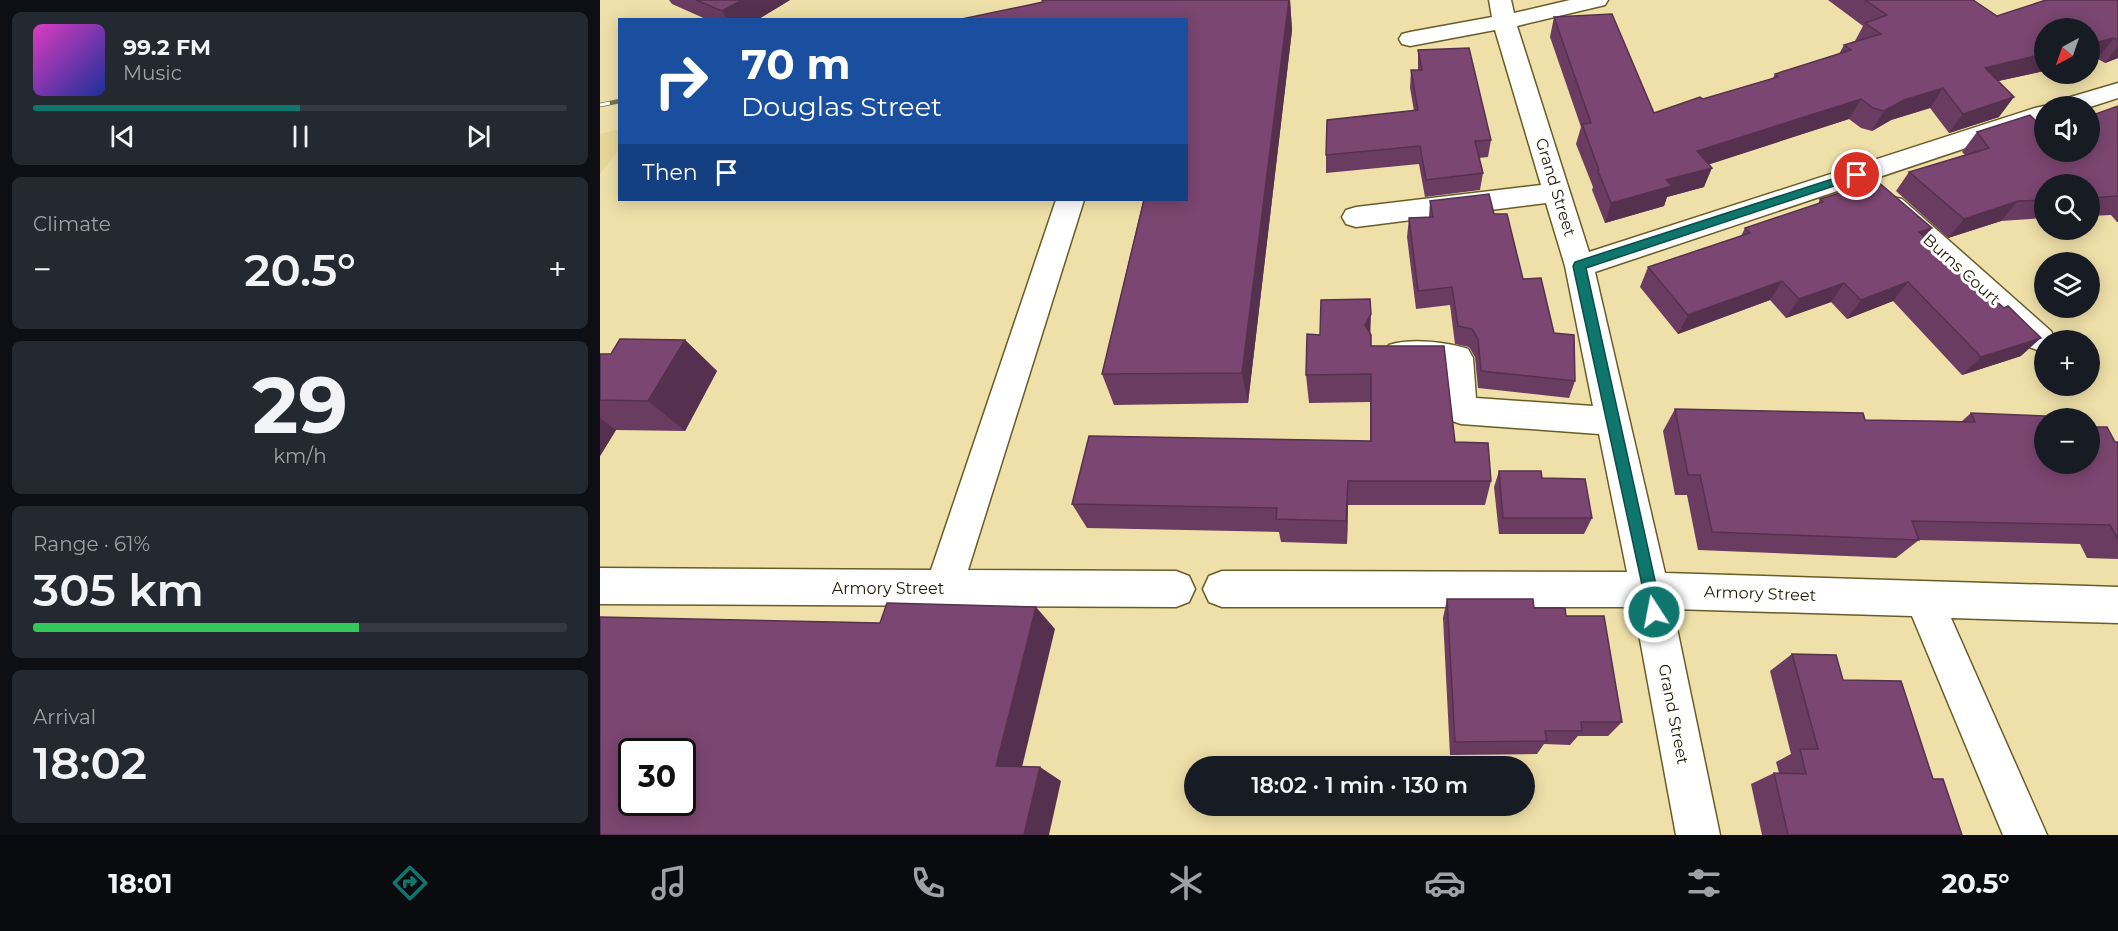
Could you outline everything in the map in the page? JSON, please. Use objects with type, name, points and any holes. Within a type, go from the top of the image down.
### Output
[{"type":"street","points":[[1410,39],[1502,11],[1597,0]]},
{"type":"street","name":"Grand Street","points":[[1502,11],[1579,266],[1650,590],[1698,835]]},
{"type":"street","points":[[2098,96],[2118,90]]},
{"type":"street","points":[[1579,266],[2034,117]]},
{"type":"street","name":"Burns Court","points":[[1857,175],[2034,334]]},
{"type":"street","points":[[1356,217],[1557,192]]},
{"type":"street","points":[[944,588],[1070,201]]},
{"type":"street","points":[[1383,353],[1457,358],[1461,411],[1613,421]]},
{"type":"street","name":"Armory Street","points":[[600,586],[1176,589]]},
{"type":"street","name":"Armory Street","points":[[1222,589],[1650,590],[2118,605]]},
{"type":"street","points":[[1924,599],[2025,835]]},
{"type":"shaded area","points":[[618,129],[618,151],[600,174],[600,134]]},
{"type":"building","points":[[696,0],[742,0],[722,11]]},
{"type":"building","points":[[1042,0],[1289,0],[1242,373],[1102,374],[1144,201],[1188,201],[1188,18],[967,18],[1043,2]]},
{"type":"building","points":[[1865,0],[1973,0],[1997,16],[2046,0],[2118,0],[2118,41],[2114,38],[2100,42],[2100,18],[2034,18],[2034,56],[1985,68],[2014,97],[1963,114],[1943,88],[1904,100],[1884,111],[1873,108],[1861,99],[1697,151],[1712,168],[1666,180],[1672,186],[1611,203],[1582,124],[1591,123],[1554,17],[1612,14],[1654,113],[1700,97],[1703,99],[1778,77],[1775,74],[1851,50],[1844,45],[1881,34],[1865,23],[1887,15]]},
{"type":"building","points":[[1469,48],[1491,140],[1475,141],[1483,173],[1426,180],[1420,146],[1326,155],[1327,120],[1418,110],[1411,70],[1422,70],[1418,50]]},
{"type":"building","points":[[2118,106],[2118,196],[2100,197],[2100,174],[2034,174],[2034,200],[2018,201],[1964,219],[1909,172],[1989,148],[1977,132],[2030,115],[2034,119],[2034,162],[2100,162],[2100,112]]},
{"type":"building","points":[[1877,181],[1932,228],[1919,232],[2004,308],[2008,306],[2034,331],[2034,340],[1981,357],[1908,282],[1861,300],[1844,283],[1799,299],[1782,281],[1688,315],[1648,267],[1750,233],[1745,228],[1823,202],[1820,199]]},
{"type":"building","points":[[1489,194],[1494,214],[1507,214],[1523,279],[1541,278],[1554,333],[1574,335],[1575,381],[1481,371],[1478,339],[1472,329],[1458,326],[1452,287],[1418,291],[1409,218],[1433,217],[1430,201]]},
{"type":"building","points":[[1370,299],[1371,314],[1365,325],[1371,335],[1371,346],[1444,346],[1455,442],[1488,443],[1491,481],[1348,481],[1346,521],[1276,519],[1277,508],[1072,504],[1089,436],[1371,441],[1371,374],[1306,375],[1307,334],[1320,335],[1321,300]]},
{"type":"building","points":[[620,339],[685,340],[648,401],[600,400],[600,354],[611,354]]},
{"type":"building","points":[[1675,409],[1863,413],[1865,420],[1975,422],[1971,413],[2034,416],[2034,474],[2100,474],[2100,427],[2107,427],[2115,442],[2118,442],[2118,539],[2110,525],[1912,521],[1919,540],[1712,532],[1700,475],[1688,475]]},
{"type":"building","points":[[1499,471],[1541,471],[1542,478],[1585,479],[1592,518],[1503,518]]},
{"type":"building","points":[[1447,599],[1533,599],[1534,608],[1565,608],[1566,616],[1604,616],[1622,722],[1581,722],[1582,731],[1545,731],[1547,741],[1455,742]]},
{"type":"building","points":[[887,603],[1036,607],[996,766],[1040,767],[1024,835],[600,835],[600,617],[880,623]]},
{"type":"building","points":[[1792,654],[1836,655],[1843,680],[1901,681],[1933,779],[1943,779],[1962,835],[1788,835],[1774,773],[1806,774],[1800,749],[1818,749]]},
{"type":"railway","points":[[600,105],[618,101]]},
{"type":"route","points":[[1654,612],[1579,266],[1857,175]]}]
